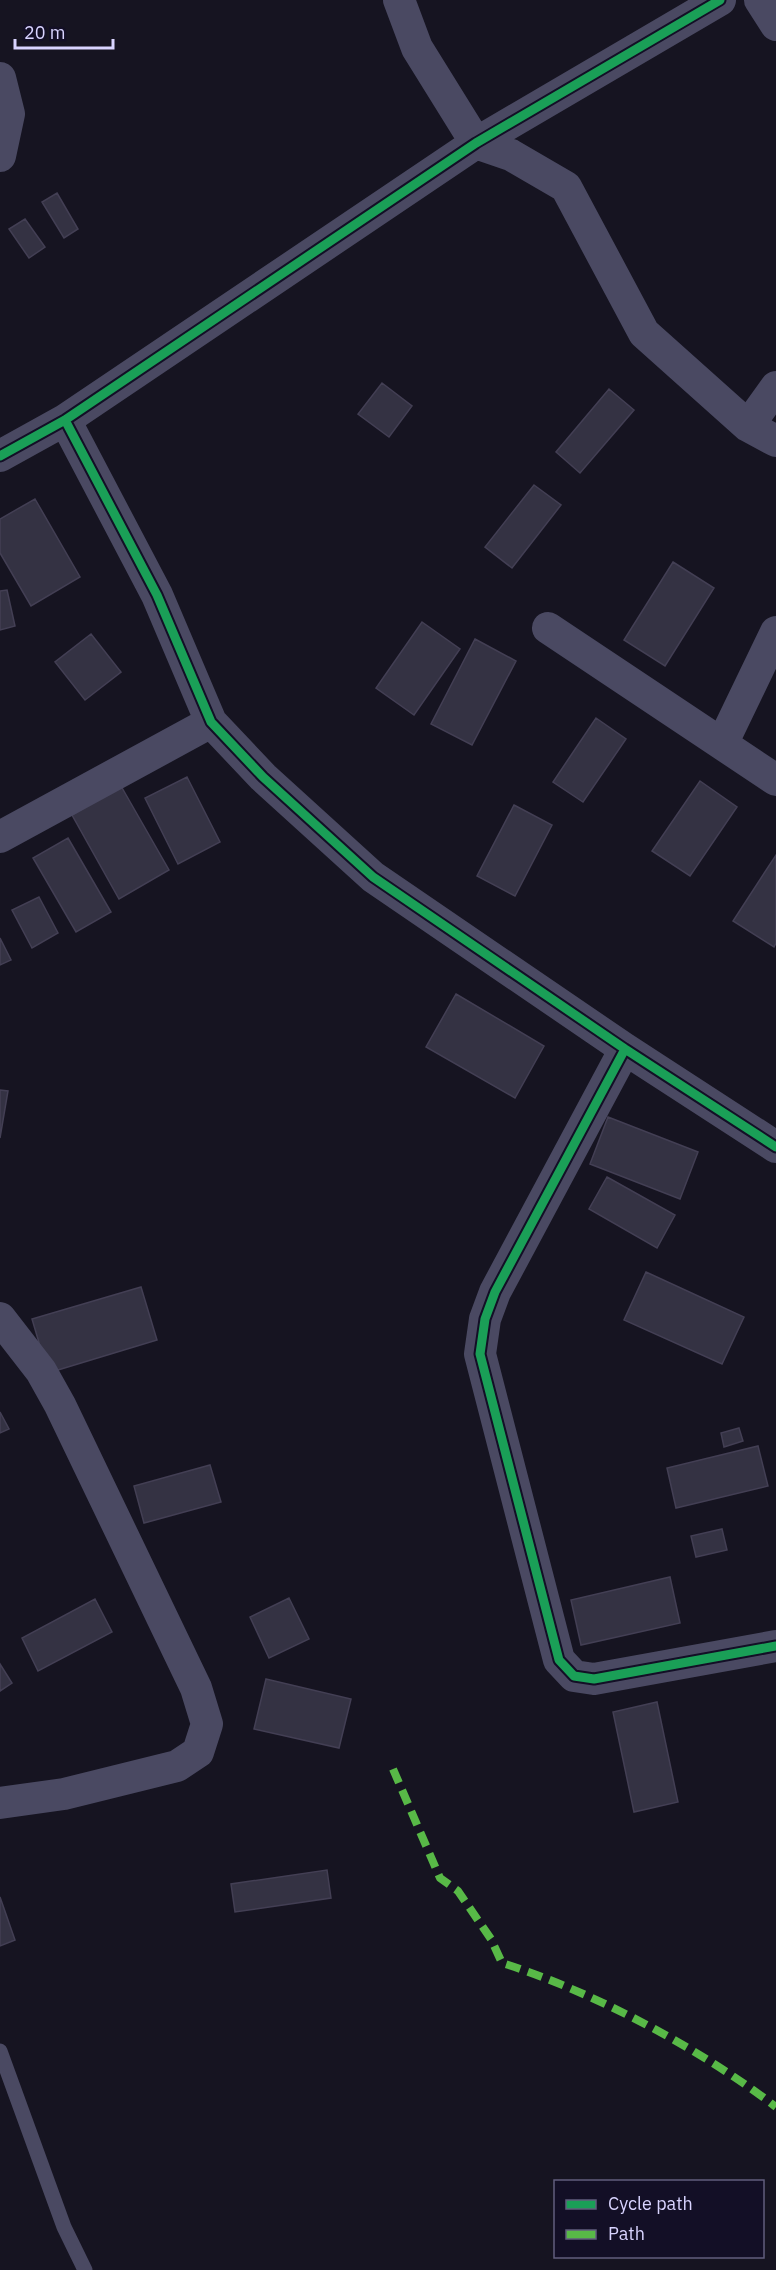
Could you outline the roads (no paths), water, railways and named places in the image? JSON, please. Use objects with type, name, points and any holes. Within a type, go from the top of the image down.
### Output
[{"type":"street","points":[[399,0],[417,48],[476,143],[511,155],[566,187],[644,333],[748,426],[776,441]]},
{"type":"street","points":[[0,456],[65,420],[476,143],[720,0]]},
{"type":"street","points":[[760,0],[776,25]]},
{"type":"street","points":[[0,78],[9,114],[0,156]]},
{"type":"street","points":[[748,426],[776,387]]},
{"type":"street","points":[[65,420],[157,595],[211,722],[278,792],[373,877],[625,1049],[776,1147]]},
{"type":"street","points":[[548,628],[776,780]]},
{"type":"street","points":[[723,744],[776,632]]},
{"type":"street","points":[[0,837],[211,722]]},
{"type":"street","points":[[625,1049],[495,1292],[485,1319],[480,1354],[559,1660],[574,1676],[594,1679],[776,1647]]},
{"type":"street","points":[[0,1318],[41,1371],[60,1405],[196,1688],[207,1724],[198,1752],[177,1766],[64,1794],[0,1803]]},
{"type":"lane","points":[[0,2051],[64,2227],[85,2270]]}]
